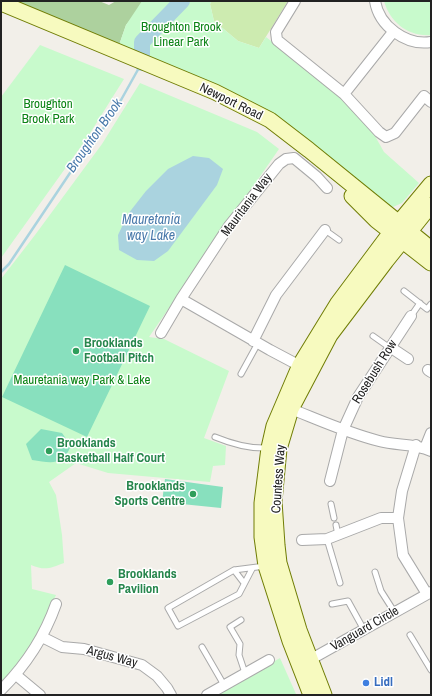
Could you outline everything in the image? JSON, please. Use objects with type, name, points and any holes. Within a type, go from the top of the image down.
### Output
[{"type":"street","points":[[295,1],[276,32],[277,40],[344,94],[379,132],[386,137],[394,133],[427,99]]},
{"type":"street","points":[[375,1],[380,17],[393,32],[415,42],[431,42]]},
{"type":"street","name":"Newport Road","points":[[1,3],[214,92],[270,120],[309,150],[376,220],[400,232]]},
{"type":"street","points":[[344,94],[393,32]]},
{"type":"street","name":"Mauritania Way","points":[[161,333],[181,299],[229,226],[279,164],[286,158],[294,158],[317,177],[327,188]]},
{"type":"street","name":"Countess Way","points":[[314,693],[304,663],[299,630],[273,565],[277,545],[274,501],[274,449],[286,408],[305,368],[330,335],[431,184]]},
{"type":"street","name":"Countess Way","points":[[400,232],[431,205]]},
{"type":"street","points":[[255,342],[276,295],[325,230]]},
{"type":"street","points":[[400,232],[431,249]]},
{"type":"street","points":[[400,232],[431,263]]},
{"type":"street","points":[[181,299],[255,342],[305,368]]},
{"type":"street","name":"Rosebush Row","points":[[330,481],[343,430],[358,397],[411,316]]},
{"type":"street","points":[[390,347],[408,359]]},
{"type":"street","points":[[286,408],[343,430],[382,442],[424,448]]},
{"type":"street","points":[[429,593],[403,555],[398,518],[402,491],[431,433]]},
{"type":"street","points":[[302,540],[327,539],[337,530],[381,518],[398,518]]},
{"type":"street","name":"Vanguard Circle","points":[[304,663],[429,593]]},
{"type":"street","points":[[1,690],[30,658],[42,637],[56,604]]},
{"type":"street","name":"Argus Way","points":[[42,637],[62,647],[84,649],[142,665],[157,676],[171,695]]},
{"type":"street","points":[[207,695],[269,660]]},
{"type":"street","points":[[16,675],[40,695]]},
{"type":"lane","points":[[325,230],[339,240]]},
{"type":"lane","points":[[404,292],[427,309],[431,304]]},
{"type":"lane","points":[[411,316],[420,303]]},
{"type":"lane","points":[[373,336],[390,347]]},
{"type":"lane","points":[[241,374],[255,342]]},
{"type":"lane","points":[[215,437],[239,446],[274,449]]},
{"type":"lane","points":[[331,504],[334,518]]},
{"type":"lane","points":[[327,539],[340,583]]},
{"type":"lane","points":[[252,569],[239,594],[178,626],[168,608],[234,570],[243,568],[252,569],[273,565]]},
{"type":"lane","points":[[234,570],[244,582]]},
{"type":"lane","points":[[375,572],[381,591],[395,613]]},
{"type":"lane","points":[[332,604],[348,601],[364,630]]},
{"type":"lane","points":[[241,620],[230,627],[240,644],[239,655],[245,673]]},
{"type":"lane","points":[[410,635],[431,670]]},
{"type":"lane","points":[[202,648],[224,685]]},
{"type":"green space","points":[[9,1],[99,1],[109,5],[116,1],[146,1],[126,25],[118,48]]},
{"type":"green space","name":"Broughton Brook Linear Park","points":[[142,1],[212,1],[210,4],[214,21],[238,41],[259,48],[266,37],[339,94],[375,136],[384,152],[419,183],[402,203],[393,207],[381,202],[305,140],[118,48],[126,25]]},
{"type":"green space","points":[[212,1],[288,1],[259,48],[238,41],[214,21],[210,4]]},
{"type":"green space","points":[[384,1],[431,1],[431,35],[415,33],[401,27],[395,22]]},
{"type":"green space","name":"Broughton Brook Park","points":[[40,45],[124,79],[87,138],[1,258],[1,97]]},
{"type":"green space","name":"Mauretania way Park & Lake","points":[[140,83],[257,132],[279,149],[149,337],[164,339],[229,371],[204,438],[226,446],[225,465],[213,466],[210,482],[108,473],[76,463],[49,482],[56,495],[62,535],[64,563],[48,568],[40,568],[31,565],[32,589],[56,595],[26,656],[1,684],[1,279],[102,144]]},
{"type":"green space","name":"Brooklands Football Pitch","points":[[65,265],[150,306],[87,437],[2,397]]},
{"type":"green space","name":"Brooklands Basketball Half Court","points":[[41,429],[62,433],[71,446],[68,452],[60,460],[56,462],[45,462],[32,460],[26,444]]},
{"type":"green space","name":"Brooklands Sports Centre","points":[[165,479],[223,487],[221,508],[162,502]]},
{"type":"green space","points":[[280,658],[296,694],[216,695]]},
{"type":"water","name":"Mauretania way Lake","points":[[193,156],[209,158],[223,169],[217,185],[168,251],[154,261],[137,260],[119,250],[118,235],[128,214],[146,191],[168,169]]},
{"type":"waterway","name":"Broughton Brook","points":[[142,63],[142,42],[182,1]]},
{"type":"waterway","name":"Broughton Brook","points":[[1,272],[9,264],[76,164],[93,145],[140,66]]},
{"type":"place","name":"Brooklands Football Pitch","points":[[76,351]]},
{"type":"place","name":"Brooklands Basketball Half Court","points":[[49,451]]},
{"type":"place","name":"Brooklands Sports Centre","points":[[193,494]]},
{"type":"place","name":"Brooklands Pavilion","points":[[110,582]]},
{"type":"place","name":"Lidl","points":[[366,683]]}]
